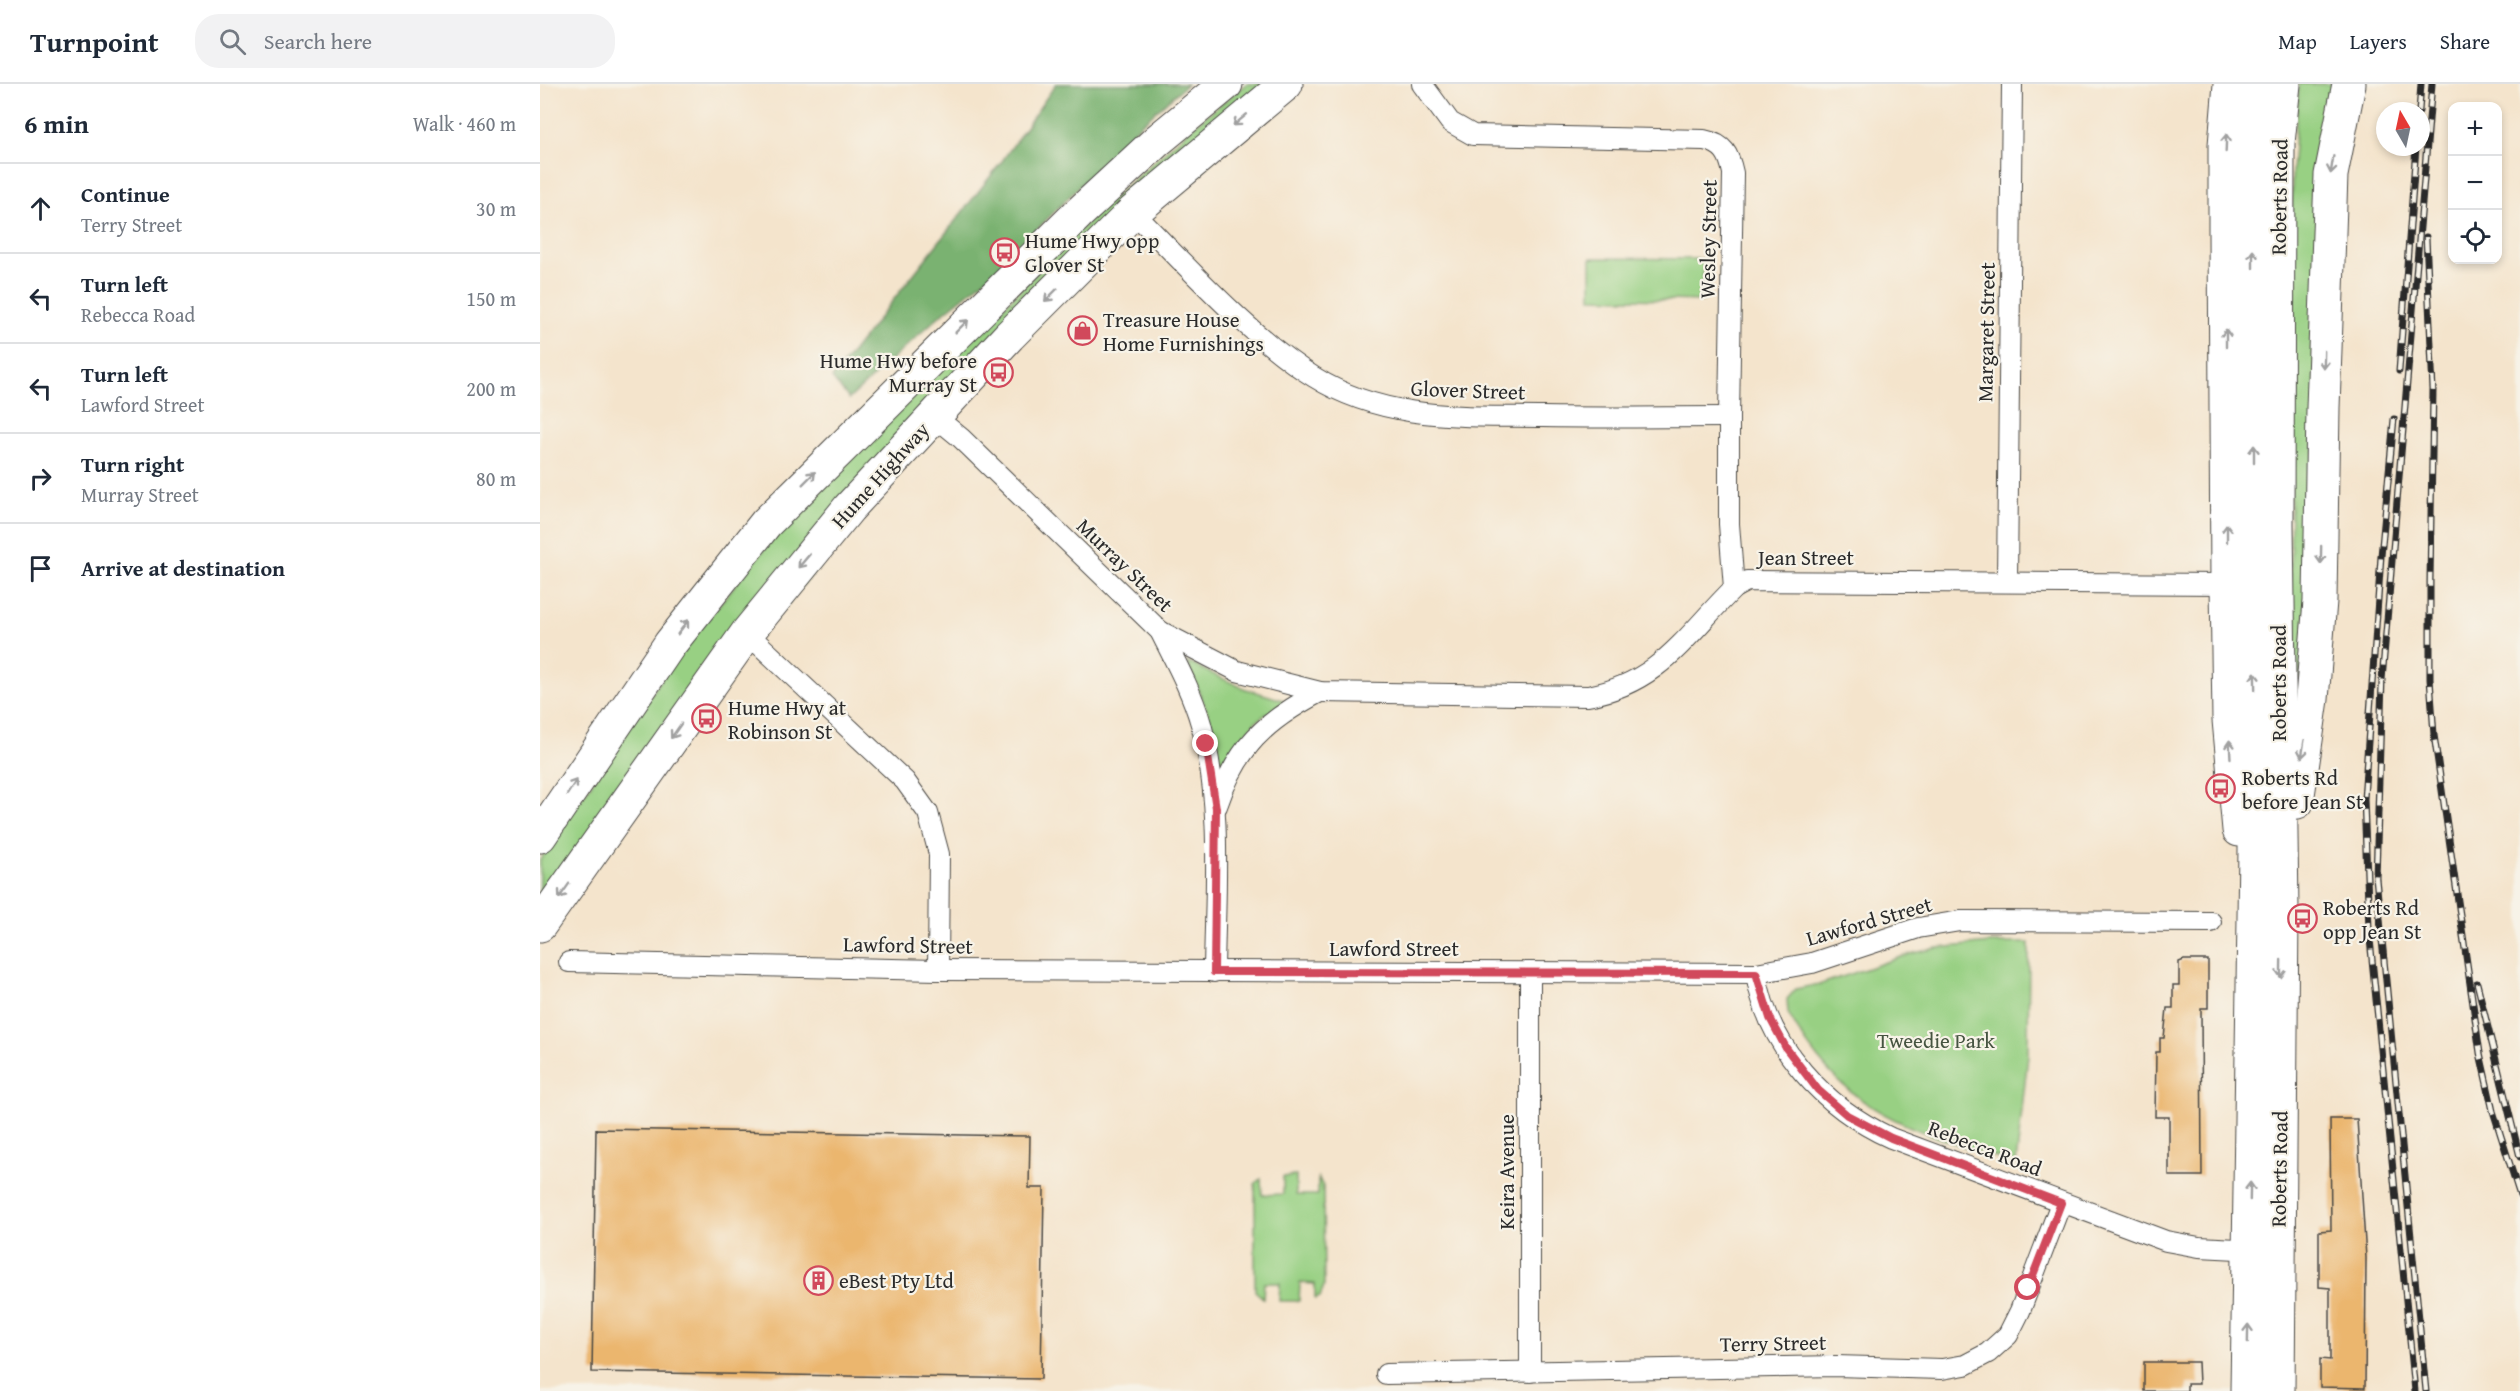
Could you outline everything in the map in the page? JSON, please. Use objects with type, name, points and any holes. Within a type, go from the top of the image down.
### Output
[{"type":"highway","name":"Hume Highway","points":[[540,836],[670,644],[766,524],[1078,213],[1158,140],[1226,84]]},
{"type":"highway","name":"Hume Highway","points":[[540,925],[747,633],[841,517],[933,415],[1133,212],[1254,108],[1286,84]]},
{"type":"highway","points":[[2230,84],[2225,219],[2227,584],[2232,779],[2242,862],[2255,933]]},
{"type":"highway","name":"Roberts Road","points":[[2247,1391],[2263,1250],[2282,911],[2267,638],[2253,169],[2258,84]]},
{"type":"highway","name":"Roberts Road","points":[[2278,1391],[2263,1250],[2255,933],[2267,638],[2278,143],[2284,84]]},
{"type":"highway","points":[[2282,911],[2290,873],[2317,647],[2320,601],[2328,215],[2334,156],[2349,84]]},
{"type":"street","name":"Wesley Street","points":[[1422,84],[1450,122],[1473,135],[1704,140],[1721,146],[1728,152],[1733,173],[1729,417],[1730,524],[1734,588]]},
{"type":"street","name":"Margaret Street","points":[[2007,581],[2012,84]]},
{"type":"street","name":"Glover Street","points":[[1133,212],[1284,356],[1315,378],[1360,400],[1400,411],[1439,415],[1729,417]]},
{"type":"street","name":"Murray Street","points":[[933,415],[1160,632],[1201,723],[1216,808],[1214,972]]},
{"type":"street","name":"Jean Street","points":[[1160,632],[1237,671],[1320,692],[1588,696],[1609,692],[1647,676],[1734,588],[1747,581],[1765,579],[2227,584]]},
{"type":"street","points":[[747,633],[905,781],[928,813],[939,854],[938,970]]},
{"type":"street","points":[[1216,808],[1225,781],[1247,744],[1267,725],[1320,692]]},
{"type":"street","name":"Lawford Street","points":[[569,962],[938,970],[1756,973],[1812,963],[1918,928],[1960,921],[2211,922]]},
{"type":"street","name":"Keira Avenue","points":[[1530,972],[1530,1372]]},
{"type":"street","name":"Rebecca Road","points":[[1756,973],[1770,1018],[1786,1048],[1818,1090],[1847,1115],[1891,1138],[2061,1203],[2166,1240],[2199,1247],[2263,1250]]},
{"type":"street","name":"Terry Street","points":[[1386,1374],[1836,1366],[1942,1369],[1965,1365],[1988,1353],[2008,1335],[2020,1311],[2061,1203]]},
{"type":"green space","points":[[1056,84],[1187,84],[1139,126],[996,271],[936,319],[849,399],[832,378],[1000,164]]},
{"type":"green space","points":[[1246,84],[1263,84],[1187,145],[1108,218],[540,901],[540,860],[677,656],[780,530],[1101,209],[1196,124]]},
{"type":"green space","points":[[2299,84],[2335,84],[2299,734],[2290,712],[2292,171]]},
{"type":"green space","points":[[1591,258],[1703,259],[1703,301],[1591,298]]},
{"type":"green space","points":[[1187,662],[1243,688],[1283,700],[1282,704],[1256,721],[1222,762],[1219,759],[1210,719]]},
{"type":"green space","name":"Tweedie Park","points":[[1991,943],[2029,943],[2028,1055],[2016,1164],[1913,1128],[1884,1114],[1858,1097],[1833,1075],[1810,1048],[1788,1013],[1787,999],[1796,989],[1824,983],[1910,954],[1937,948]]},
{"type":"green space","points":[[1296,1176],[1296,1195],[1318,1195],[1318,1178],[1323,1186],[1324,1286],[1320,1297],[1315,1299],[1315,1284],[1300,1283],[1299,1301],[1279,1301],[1280,1283],[1264,1283],[1263,1298],[1255,1291],[1255,1184],[1261,1179],[1262,1195],[1283,1194],[1283,1177]]},
{"type":"building","points":[[2208,960],[2208,1008],[2201,1008],[2202,1176],[2169,1176],[2169,1117],[2155,1117],[2156,1052],[2160,1052],[2160,1038],[2164,1038],[2167,1008],[2173,1008],[2173,985],[2179,985],[2179,962]]},
{"type":"building","points":[[2330,1119],[2357,1119],[2366,1258],[2365,1388],[2320,1387],[2320,1359],[2330,1360],[2330,1288],[2319,1287],[2319,1231],[2331,1230]]},
{"type":"building","name":"eBest Pty Ltd","points":[[596,1129],[1030,1136],[1029,1188],[1044,1188],[1041,1379],[592,1372]]},
{"type":"building","points":[[2144,1362],[2198,1362],[2199,1384],[2187,1384],[2187,1391],[2144,1391]]},
{"type":"railway","points":[[2420,102],[2421,84]]},
{"type":"railway","points":[[2426,1391],[2376,878],[2382,680],[2432,84]]},
{"type":"railway","points":[[2399,371],[2415,156]]},
{"type":"railway","points":[[2426,237],[2433,390],[2430,679],[2434,735],[2480,1053],[2493,1111],[2520,1196]]},
{"type":"railway","points":[[2394,419],[2381,556],[2364,799],[2369,929],[2415,1391]]},
{"type":"railway","points":[[2477,983],[2520,1157]]},
{"type":"place","name":"Hume Hwy opp Glover St","points":[[1004,252]]},
{"type":"place","name":"Treasure House Home Furnishings","points":[[1082,331]]},
{"type":"place","name":"Hume Hwy before Murray St","points":[[998,372]]},
{"type":"place","name":"Hume Hwy at Robinson St","points":[[707,719]]},
{"type":"place","name":"Roberts Rd before Jean St","points":[[2221,789]]},
{"type":"place","name":"Roberts Rd opp Jean St","points":[[2302,919]]},
{"type":"place","name":"eBest Pty Ltd","points":[[818,1280]]},
{"type":"route","points":[[1206,744],[1216,808],[1214,972],[1756,973],[1763,1001],[1786,1048],[1818,1090],[1847,1115],[1891,1138],[2061,1203],[2028,1288]]}]
